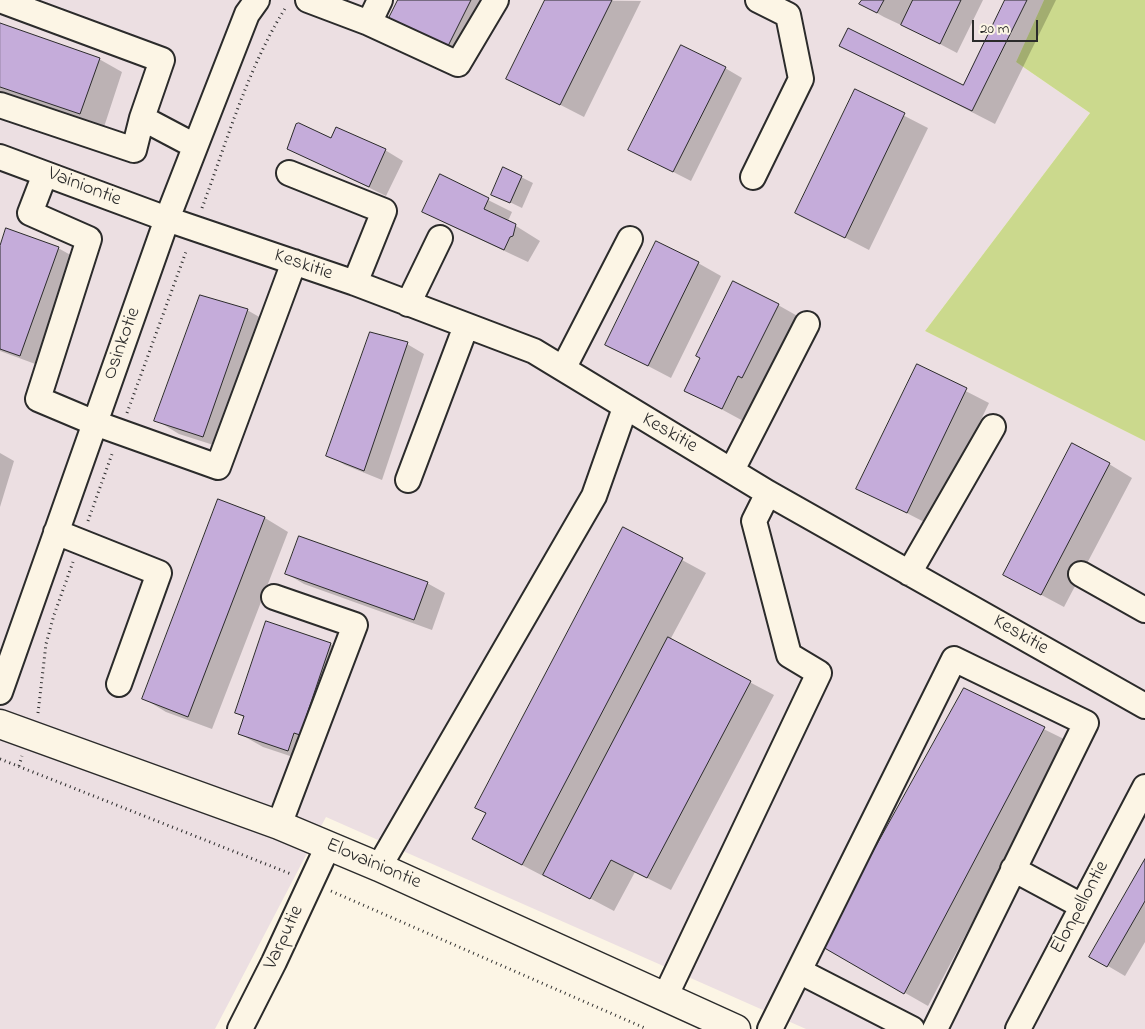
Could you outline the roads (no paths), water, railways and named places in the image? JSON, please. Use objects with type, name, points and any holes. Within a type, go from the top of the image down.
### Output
[{"type":"main road","name":"Elovainiontie","points":[[0,724],[279,825],[379,866],[736,1029]]},
{"type":"street","points":[[0,0],[162,60],[142,118],[134,150],[0,104]]},
{"type":"street","name":"Osinkotie","points":[[0,692],[167,219],[247,14],[257,0]]},
{"type":"street","points":[[308,0],[369,23],[458,64],[496,0]]},
{"type":"street","points":[[369,23],[380,0]]},
{"type":"street","points":[[753,177],[801,79],[788,15],[758,0]]},
{"type":"street","points":[[142,118],[195,146]]},
{"type":"street","name":"Vainiontie","points":[[0,157],[167,219]]},
{"type":"street","points":[[289,173],[384,211],[355,284]]},
{"type":"street","points":[[45,174],[30,213],[89,238],[38,400],[120,432],[218,466],[294,262]]},
{"type":"street","name":"Keskitie","points":[[167,219],[294,262],[534,351],[564,367],[625,408],[768,493],[1145,706]]},
{"type":"street","points":[[408,304],[440,238]]},
{"type":"street","points":[[564,367],[630,238]]},
{"type":"street","points":[[732,470],[807,324]]},
{"type":"street","points":[[408,480],[466,326]]},
{"type":"street","points":[[379,866],[594,496],[625,408]]},
{"type":"street","points":[[909,573],[993,427]]},
{"type":"street","points":[[665,996],[819,673],[789,655],[754,521],[768,493]]},
{"type":"street","points":[[56,532],[159,573],[119,684]]},
{"type":"street","points":[[1081,574],[1145,610]]},
{"type":"street","points":[[274,597],[355,625],[279,825]]},
{"type":"street","points":[[770,1029],[954,659],[1086,723],[934,1029]]},
{"type":"street","name":"Elonpellontie","points":[[1018,1029],[1145,787]]},
{"type":"street","name":"Varputie","points":[[240,1029],[274,962],[328,846]]},
{"type":"street","points":[[1014,869],[1082,906]]},
{"type":"street","points":[[799,971],[912,1029]]}]
